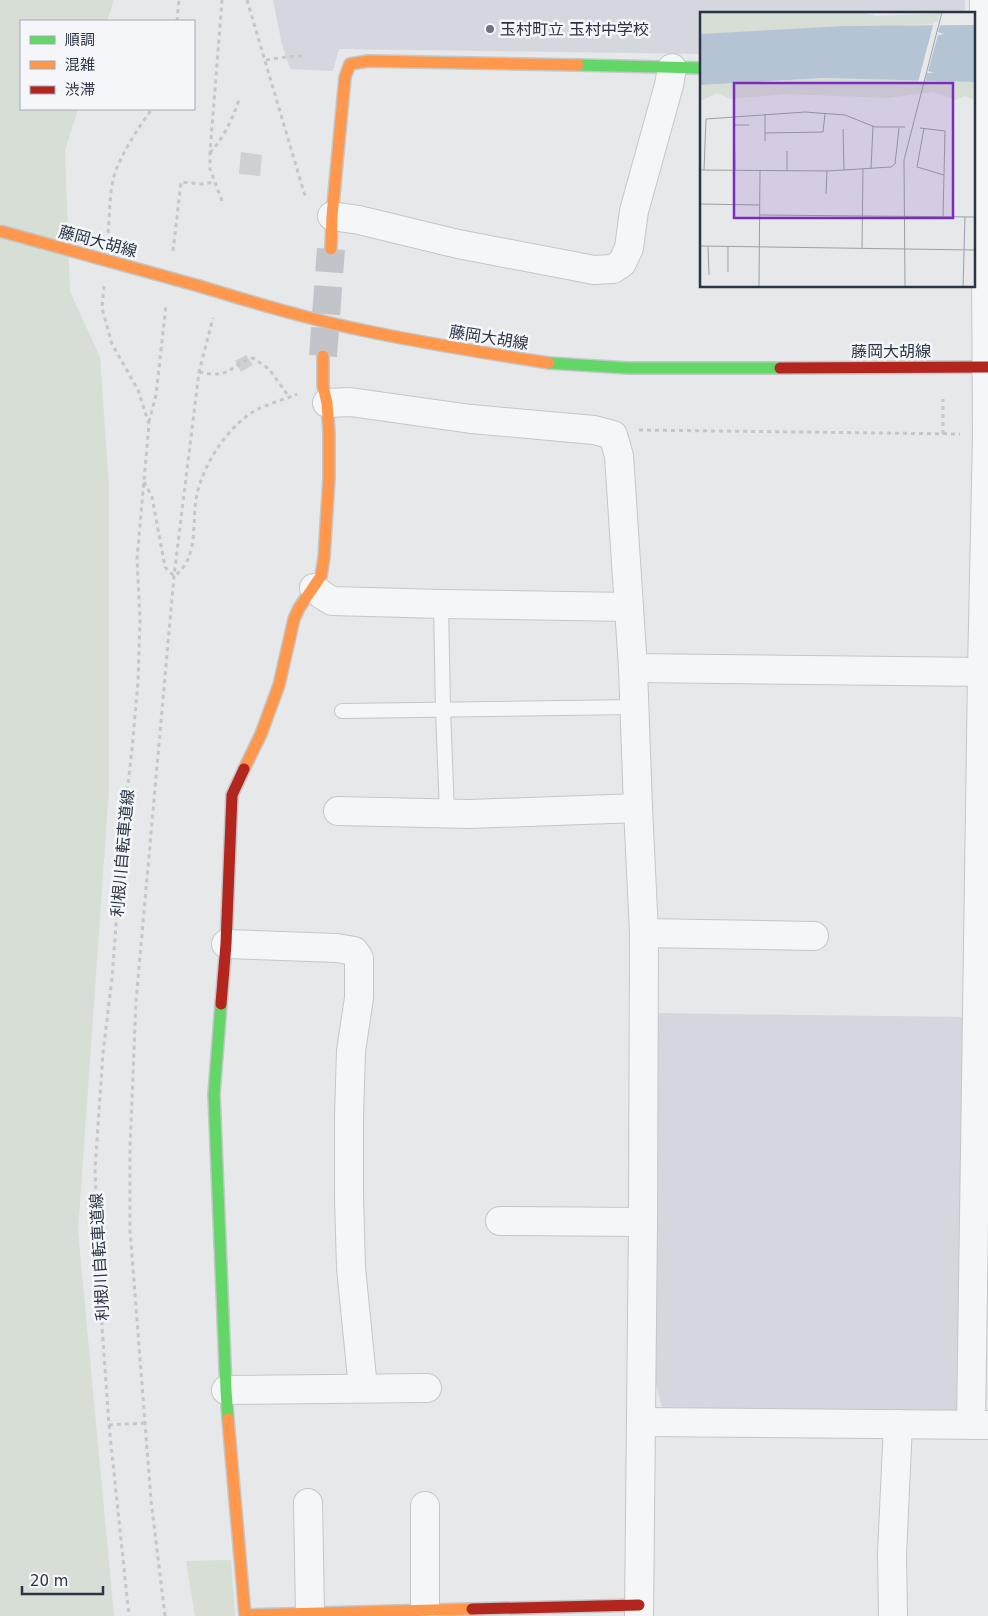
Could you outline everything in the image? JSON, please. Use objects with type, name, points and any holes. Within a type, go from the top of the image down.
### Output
[{"type":"street","points":[[641,1422],[980,1425],[988,367],[979,223],[985,94],[979,72],[984,0]]},
{"type":"street","points":[[331,249],[332,216],[345,78],[350,64],[368,61],[700,68]]},
{"type":"street","points":[[332,216],[358,220],[458,244],[594,270],[613,269],[622,263],[628,248],[634,211],[669,86],[672,68]]},
{"type":"street","name":"藤岡大胡線","points":[[0,231],[273,308],[356,329],[483,353],[562,365],[628,368],[988,367]]},
{"type":"street","points":[[323,356],[329,433],[329,478],[324,558],[321,576],[299,608],[294,619],[279,685],[261,734],[232,795],[226,944],[214,1094],[226,1390],[245,1616],[425,1610],[639,1611],[644,933],[634,668],[628,607],[619,456],[613,435],[594,430],[471,419],[350,402],[327,403]]},
{"type":"street","points":[[314,588],[332,601],[628,607]]},
{"type":"street","points":[[634,668],[985,672]]},
{"type":"street","points":[[338,811],[470,814],[638,808]]},
{"type":"street","points":[[644,933],[814,936]]},
{"type":"street","points":[[226,944],[337,948],[354,951],[359,958],[358,998],[351,1051],[349,1198],[351,1268],[363,1388]]},
{"type":"street","points":[[500,1221],[643,1222]]},
{"type":"street","points":[[226,1390],[427,1388]]},
{"type":"street","points":[[893,1616],[892,1554],[898,1424]]},
{"type":"street","points":[[308,1503],[310,1613]]},
{"type":"street","points":[[425,1506],[425,1610]]},
{"type":"lane","points":[[441,604],[443,710],[448,813]]},
{"type":"lane","points":[[342,711],[635,707]]},
{"type":"path","points":[[177,20],[179,0]]},
{"type":"path","points":[[222,0],[210,154],[210,169],[222,202]]},
{"type":"path","points":[[247,0],[307,201]]},
{"type":"path","points":[[266,60],[303,56]]},
{"type":"path","points":[[210,154],[232,120],[239,100]]},
{"type":"path","points":[[108,238],[111,198],[116,172],[130,140],[151,110]]},
{"type":"path","points":[[191,183],[215,182]]},
{"type":"path","name":"利根川自転車道線","points":[[104,278],[102,308],[112,344],[138,390],[149,424],[138,558],[140,619],[138,682],[124,819],[112,978],[103,1053],[95,1169],[100,1298],[109,1425],[129,1616]]},
{"type":"path","points":[[164,1616],[151,1500],[130,1230],[130,1148],[136,1001],[174,576],[200,372],[214,316]]},
{"type":"path","points":[[200,372],[213,375],[225,374],[253,358],[269,369],[289,397]]},
{"type":"path","points":[[174,576],[187,565],[191,549],[196,496],[209,462],[234,428],[249,414],[304,390]]},
{"type":"path","points":[[943,398],[943,434]]},
{"type":"path","points":[[633,430],[961,434]]},
{"type":"path","points":[[144,481],[152,497],[165,567],[174,576]]},
{"type":"path","points":[[109,1425],[145,1423]]},
{"type":"shaded area","points":[[0,0],[114,0],[107,20],[20,20],[20,110],[78,110],[65,150],[70,292],[100,357],[109,488],[109,789],[78,1231],[114,1616],[0,1616]]},
{"type":"shaded area","name":"玉村町立 玉村中学校","points":[[273,0],[965,0],[965,12],[700,12],[700,54],[339,49],[333,71],[290,69],[282,45]]},
{"type":"shaded area","points":[[654,1013],[968,1017],[959,1417],[663,1413],[652,1368]]},
{"type":"shaded area","points":[[231,1560],[235,1616],[195,1616],[186,1561]]},
{"type":"building","points":[[241,152],[262,155],[260,176],[239,174]]},
{"type":"building","points":[[246,355],[253,365],[241,372],[235,361]]},
{"type":"tunnel","points":[[323,356],[331,249]]},
{"type":"traffic: fast","points":[[578,65],[700,68]]},
{"type":"traffic: fast","points":[[549,363],[628,368],[780,368]]},
{"type":"traffic: fast","points":[[221,1004],[214,1094],[228,1419]]},
{"type":"traffic: slow","points":[[331,249],[332,216],[345,77],[350,64],[368,61],[578,65]]},
{"type":"traffic: slow","points":[[0,231],[199,286]]},
{"type":"traffic: slow","points":[[199,286],[337,325],[549,363]]},
{"type":"traffic: slow","points":[[244,769],[261,734],[279,685],[294,619],[299,608],[321,576],[324,558],[329,478],[329,433],[327,403],[323,386],[323,356]]},
{"type":"traffic: slow","points":[[228,1419],[245,1615],[472,1609]]},
{"type":"traffic: jam","points":[[780,368],[988,367]]},
{"type":"traffic: jam","points":[[221,1004],[226,944],[232,795],[244,769]]},
{"type":"traffic: jam","points":[[472,1609],[639,1605]]},
{"type":"place","name":"玉村町立 玉村中学校","points":[[490,29]]}]
